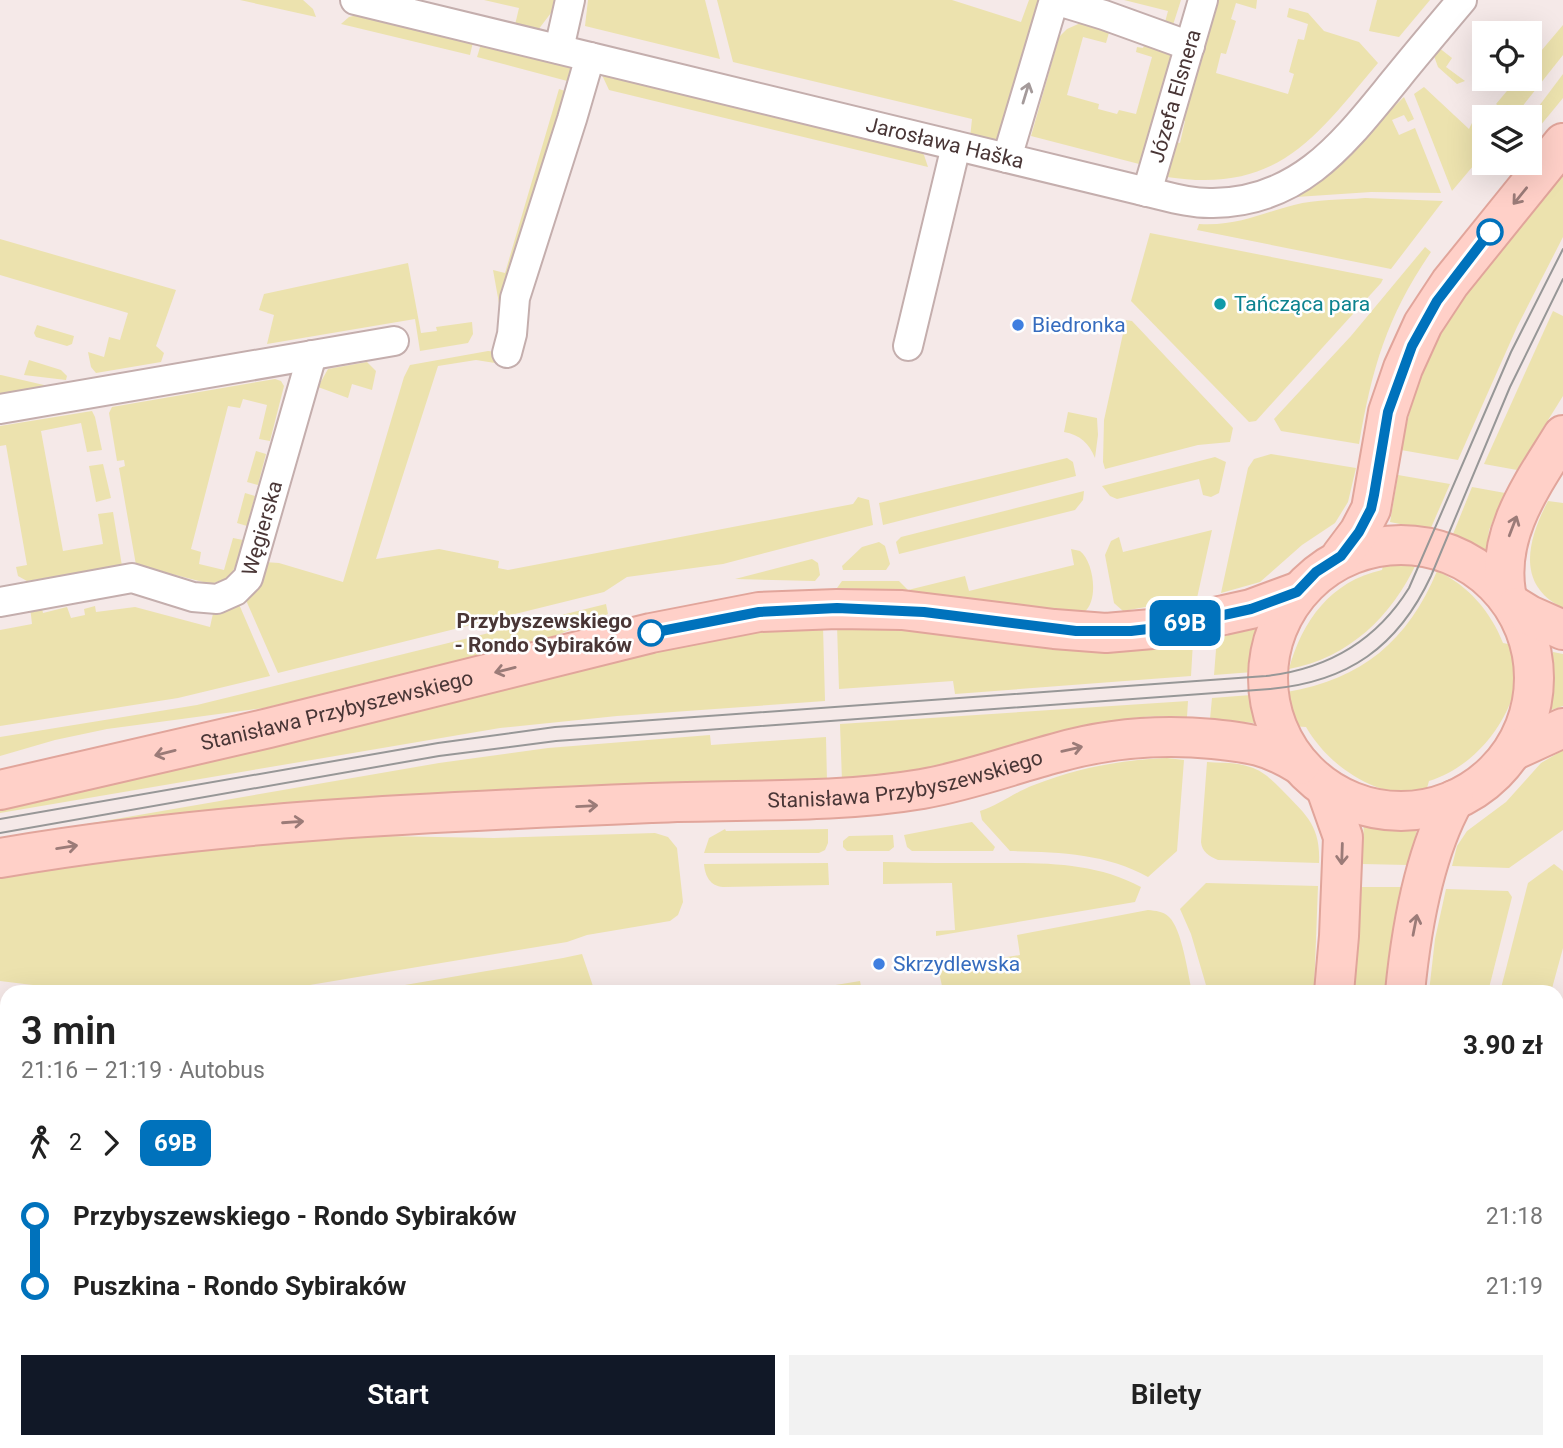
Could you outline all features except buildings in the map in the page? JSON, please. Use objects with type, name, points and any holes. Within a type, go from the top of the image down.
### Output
[{"type":"main road","points":[[1341,556],[1359,532],[1371,509],[1388,412],[1423,324],[1450,284],[1563,143]]},
{"type":"main road","points":[[1513,751],[1527,717],[1533,680],[1529,642],[1511,600],[1503,564],[1509,536],[1528,492],[1563,435]]},
{"type":"main road","points":[[1335,985],[1343,837],[1313,777],[1282,735],[1271,701],[1269,683],[1271,654],[1278,626],[1297,592],[1316,572],[1341,556],[1397,546],[1434,550],[1473,567],[1529,615],[1563,630]]},
{"type":"main road","name":"Stanisława Przybyszewskiego","points":[[0,790],[269,728],[651,633],[759,612],[837,608],[902,610],[1106,633],[1152,629],[1224,615],[1251,609],[1297,592]]},
{"type":"main road","points":[[1513,751],[1563,728]]},
{"type":"main road","name":"Stanisława Przybyszewskiego","points":[[0,858],[108,841],[250,825],[653,803],[862,797],[959,782],[1057,752],[1155,736],[1259,745],[1274,750],[1313,777],[1366,805],[1388,809],[1422,808],[1454,800],[1488,780],[1513,751]]},
{"type":"main road","points":[[1406,985],[1413,934],[1428,869],[1444,818],[1454,800]]},
{"type":"street","name":"Jarosława Haška","points":[[355,0],[1147,192],[1211,204],[1255,197],[1297,180],[1331,155],[1462,0]]},
{"type":"street","points":[[559,49],[570,0]]},
{"type":"street","points":[[1007,158],[1054,0],[1189,46]]},
{"type":"street","name":"Józefa Elsnera","points":[[1147,192],[1203,0]]},
{"type":"street","points":[[507,353],[512,334],[515,298],[590,57]]},
{"type":"street","points":[[908,346],[956,146]]},
{"type":"street","points":[[0,409],[394,341]]},
{"type":"street","name":"Węgierska","points":[[1,593],[132,578],[193,597],[217,599],[235,591],[248,578],[312,355]]},
{"type":"shaded area","points":[[240,0],[303,0],[313,9],[316,17]]},
{"type":"shaded area","points":[[484,0],[557,0],[554,9],[538,30],[514,29],[519,8]]},
{"type":"shaded area","points":[[588,0],[705,0],[720,59],[585,26]]},
{"type":"shaded area","points":[[717,0],[952,0],[1021,22],[1029,0],[1047,0],[1003,136],[990,142],[970,138],[972,119],[733,62]]},
{"type":"shaded area","points":[[1124,0],[1181,0],[1172,28],[1164,26],[1168,11]]},
{"type":"shaded area","points":[[1214,0],[1257,0],[1256,9],[1236,3],[1231,19],[1236,21],[1226,54],[1221,53],[1216,73],[1288,94],[1294,74],[1289,72],[1298,39],[1304,40],[1308,24],[1287,17],[1289,8],[1308,13],[1324,31],[1359,42],[1378,63],[1334,115],[1290,155],[1265,168],[1237,177],[1205,180],[1167,177],[1171,141],[1180,143],[1185,121],[1178,119]]},
{"type":"shaded area","points":[[1377,0],[1430,0],[1399,37],[1369,31]]},
{"type":"shaded area","points":[[361,14],[473,42],[470,55],[341,24],[349,17]]},
{"type":"shaded area","points":[[1085,21],[1110,29],[1106,43],[1083,37],[1067,95],[1099,104],[1098,109],[1117,114],[1119,110],[1136,114],[1152,57],[1136,52],[1137,47],[1143,48],[1147,39],[1175,51],[1143,165],[1031,136],[1059,37],[1067,29]]},
{"type":"shaded area","points":[[1563,25],[1563,55],[1542,82],[1542,50]]},
{"type":"shaded area","points":[[481,44],[570,67],[571,82],[477,57]]},
{"type":"shaded area","points":[[1438,47],[1452,58],[1446,67],[1465,81],[1457,84],[1438,67],[1434,56]]},
{"type":"shaded area","points":[[1563,74],[1563,98],[1542,124],[1542,105],[1540,105]]},
{"type":"shaded area","points":[[602,75],[919,150],[928,167],[609,90]]},
{"type":"shaded area","points":[[1424,87],[1469,129],[1472,123],[1472,167],[1452,191],[1414,94]]},
{"type":"shaded area","points":[[559,89],[568,92],[502,320],[493,270],[505,273]]},
{"type":"shaded area","points":[[1507,91],[1535,91],[1523,105],[1496,104]]},
{"type":"shaded area","points":[[1404,97],[1414,119],[1408,122],[1404,115],[1392,120],[1399,135],[1415,128],[1441,193],[1371,192],[1296,197],[1315,183]]},
{"type":"shaded area","points":[[1563,172],[1563,237],[1517,327],[1458,460],[1401,450],[1421,377],[1443,328],[1474,281]]},
{"type":"shaded area","points":[[1365,198],[1443,201],[1391,269],[1197,230],[1199,224],[1237,221],[1302,203]]},
{"type":"shaded area","points":[[1150,233],[1383,279],[1256,421],[1249,422],[1131,301]]},
{"type":"shaded area","points":[[0,239],[176,290],[156,346],[164,353],[161,362],[96,373],[91,367],[88,352],[104,357],[109,337],[120,340],[128,313],[0,275]]},
{"type":"shaded area","points":[[1425,247],[1431,252],[1403,298],[1383,344],[1359,444],[1281,431],[1274,419],[1351,336]]},
{"type":"shaded area","points":[[408,263],[421,333],[437,331],[436,327],[472,322],[473,334],[468,343],[420,351],[415,319],[267,344],[274,315],[259,310],[264,294]]},
{"type":"shaded area","points":[[1553,311],[1563,316],[1563,396],[1517,470],[1484,464]]},
{"type":"shaded area","points":[[1126,320],[1132,321],[1233,428],[1230,442],[1198,445],[1105,469],[1104,420]]},
{"type":"shaded area","points":[[37,325],[74,336],[72,344],[67,346],[36,337],[34,333]]},
{"type":"shaded area","points":[[488,351],[498,352],[495,363],[476,360],[438,366],[376,559],[439,549],[499,561],[498,568],[508,570],[853,504],[858,497],[869,500],[873,525],[723,564],[627,577],[604,592],[278,673],[245,598],[264,562],[279,563],[343,582],[404,377],[410,365]]},
{"type":"shaded area","points":[[29,360],[61,370],[67,376],[66,380],[24,375]]},
{"type":"shaded area","points":[[367,362],[376,371],[372,390],[352,384],[348,398],[318,387],[328,369]]},
{"type":"shaded area","points":[[1,375],[61,389],[0,400]]},
{"type":"shaded area","points":[[275,379],[281,381],[284,386],[270,441],[259,439],[267,405],[243,399],[240,408],[228,406],[191,549],[201,552],[199,564],[224,570],[233,538],[243,540],[237,563],[229,578],[211,584],[136,565],[119,468],[125,466],[124,460],[117,461],[109,413],[112,407]]},
{"type":"shaded area","points":[[92,411],[102,450],[87,452],[81,423],[41,431],[63,551],[103,544],[98,514],[113,512],[122,566],[27,581],[18,576],[16,567],[27,565],[6,445],[0,446],[0,426]]},
{"type":"shaded area","points":[[1068,412],[1097,418],[1095,458],[1083,440],[1064,432]]},
{"type":"shaded area","points":[[256,451],[266,454],[258,485],[247,482]]},
{"type":"shaded area","points":[[1271,454],[1356,468],[1348,502],[1335,523],[1302,545],[1260,582],[1221,593],[1248,468],[1254,459]]},
{"type":"shaded area","points":[[1215,457],[1226,462],[1219,493],[1211,497],[1203,495],[1199,479],[1117,499],[1110,496],[1102,486]]},
{"type":"shaded area","points":[[1067,458],[1073,462],[1076,476],[883,525],[879,503]]},
{"type":"shaded area","points":[[103,464],[111,498],[96,502],[89,466]]},
{"type":"shaded area","points":[[1398,475],[1450,484],[1430,530],[1390,522]]},
{"type":"shaded area","points":[[1472,487],[1505,493],[1489,530],[1486,561],[1451,539]]},
{"type":"shaded area","points":[[1084,491],[1083,500],[1075,510],[899,554],[896,542],[901,537]]},
{"type":"shaded area","points":[[245,493],[255,496],[247,526],[237,523]]},
{"type":"shaded area","points":[[1548,501],[1563,503],[1563,608],[1538,587],[1530,560],[1535,531]]},
{"type":"shaded area","points":[[1212,530],[1197,598],[1123,611],[1114,603],[1105,555],[1111,541],[1119,537],[1123,552]]},
{"type":"shaded area","points":[[879,542],[885,546],[890,564],[886,570],[843,570],[842,566],[862,547]]},
{"type":"shaded area","points":[[1071,549],[1080,551],[1085,556],[1091,572],[1092,599],[1084,612],[903,591],[837,588],[842,581],[899,581],[908,590],[965,576],[969,591],[1074,565]]},
{"type":"shaded area","points":[[1385,557],[1417,562],[1407,582],[1381,617],[1349,645],[1311,663],[1289,669],[1302,635],[1321,606],[1348,583],[1382,570]]},
{"type":"shaded area","points":[[812,559],[818,563],[820,575],[815,581],[735,579]]},
{"type":"shaded area","points":[[1437,571],[1459,584],[1477,601],[1492,621],[1503,643],[1518,646],[1519,668],[1515,689],[1507,710],[1483,746],[1448,773],[1429,781],[1425,795],[1389,791],[1356,777],[1341,767],[1316,742],[1306,727],[1291,726],[1287,692],[1338,677],[1379,653],[1397,637],[1412,618]]},
{"type":"shaded area","points":[[238,602],[270,676],[178,698],[0,726],[0,630],[32,624],[30,607],[41,604],[43,613],[67,607],[71,618],[85,615],[84,609],[95,606],[96,612],[135,607],[210,627],[214,609]]},
{"type":"shaded area","points":[[606,604],[608,614],[543,641],[264,708],[107,729],[0,756],[0,737],[197,705]]},
{"type":"shaded area","points":[[837,625],[876,626],[1132,650],[1193,642],[1191,676],[955,694],[953,681],[839,689]]},
{"type":"shaded area","points":[[823,626],[825,701],[617,716],[500,728],[0,813],[0,810],[707,640]]},
{"type":"shaded area","points":[[1266,627],[1253,672],[1214,675],[1217,637]]},
{"type":"shaded area","points":[[1553,652],[1563,654],[1563,706],[1542,713],[1549,692]]},
{"type":"shaded area","points":[[1251,695],[1254,723],[1210,719],[1212,698]]},
{"type":"shaded area","points":[[1188,701],[1187,717],[1159,716],[1106,722],[961,760],[842,781],[840,724]]},
{"type":"shaded area","points":[[710,735],[711,745],[826,737],[827,781],[238,807],[107,822],[0,839],[439,763],[548,748]]},
{"type":"shaded area","points":[[1563,750],[1563,830],[1509,868],[1452,866],[1457,846],[1467,831],[1506,802],[1541,763]]},
{"type":"shaded area","points":[[1167,758],[1184,760],[1177,851],[1148,877],[1098,858],[1063,853],[1010,851],[982,820],[980,811],[1050,779],[1099,766]]},
{"type":"shaded area","points":[[1207,762],[1245,765],[1270,779],[1310,821],[1317,839],[1319,863],[1218,860],[1206,853],[1201,842]]},
{"type":"shaded area","points":[[1364,820],[1390,828],[1417,830],[1408,865],[1362,864]]},
{"type":"shaded area","points":[[972,822],[995,847],[993,851],[912,851],[907,847],[904,835]]},
{"type":"shaded area","points":[[725,829],[828,829],[828,843],[825,850],[819,853],[704,853],[709,838]]},
{"type":"shaded area","points":[[655,833],[668,837],[677,848],[683,902],[678,915],[670,921],[587,935],[567,942],[310,985],[33,985],[0,981],[0,878],[109,859],[238,845],[381,836],[494,838]]},
{"type":"shaded area","points":[[893,835],[894,847],[889,851],[847,851],[843,847],[843,841],[849,836]]},
{"type":"shaded area","points":[[883,862],[1066,865],[1104,872],[1141,887],[1135,902],[936,936],[936,931],[955,930],[952,883],[883,884]]},
{"type":"shaded area","points":[[828,863],[829,885],[723,887],[709,880],[704,864]]},
{"type":"shaded area","points":[[1554,864],[1563,871],[1563,948],[1553,985],[1502,985],[1528,883]]},
{"type":"shaded area","points":[[1206,883],[1318,886],[1314,985],[1206,985],[1191,934],[1180,909]]},
{"type":"shaded area","points":[[1361,887],[1403,887],[1393,932],[1386,985],[1353,985]]},
{"type":"shaded area","points":[[1446,889],[1508,891],[1512,897],[1490,985],[1430,985],[1435,939]]},
{"type":"shaded area","points":[[1148,910],[1159,912],[1169,917],[1178,931],[1191,985],[942,985],[938,968],[1020,955],[1017,935]]},
{"type":"shaded area","points":[[582,954],[593,985],[405,985]]},
{"type":"shaded area","points":[[860,981],[861,985],[836,985]]},
{"type":"tram line","points":[[0,819],[438,743],[555,727],[1266,676],[1310,667],[1330,659],[1366,637],[1396,607],[1409,588],[1511,352],[1563,249]]},
{"type":"tram line","points":[[0,833],[439,756],[556,741],[1270,689],[1323,678],[1347,669],[1386,641],[1418,601],[1510,387],[1563,279]]},
{"type":"bus line","name":"69B","points":[[651,633],[759,612],[837,608],[924,612],[1106,633],[1174,626],[1251,609],[1297,592],[1316,572],[1341,556],[1359,532],[1371,509],[1388,412],[1412,346],[1437,301],[1490,232]]},
{"type":"place","name":"Tańcząca para","points":[[1220,304]]},
{"type":"place","name":"Biedronka","points":[[1018,325]]},
{"type":"place","name":"Przybyszewskiego - Rondo Sybiraków","points":[[651,633]]},
{"type":"place","name":"Skrzydlewska","points":[[879,964]]}]
